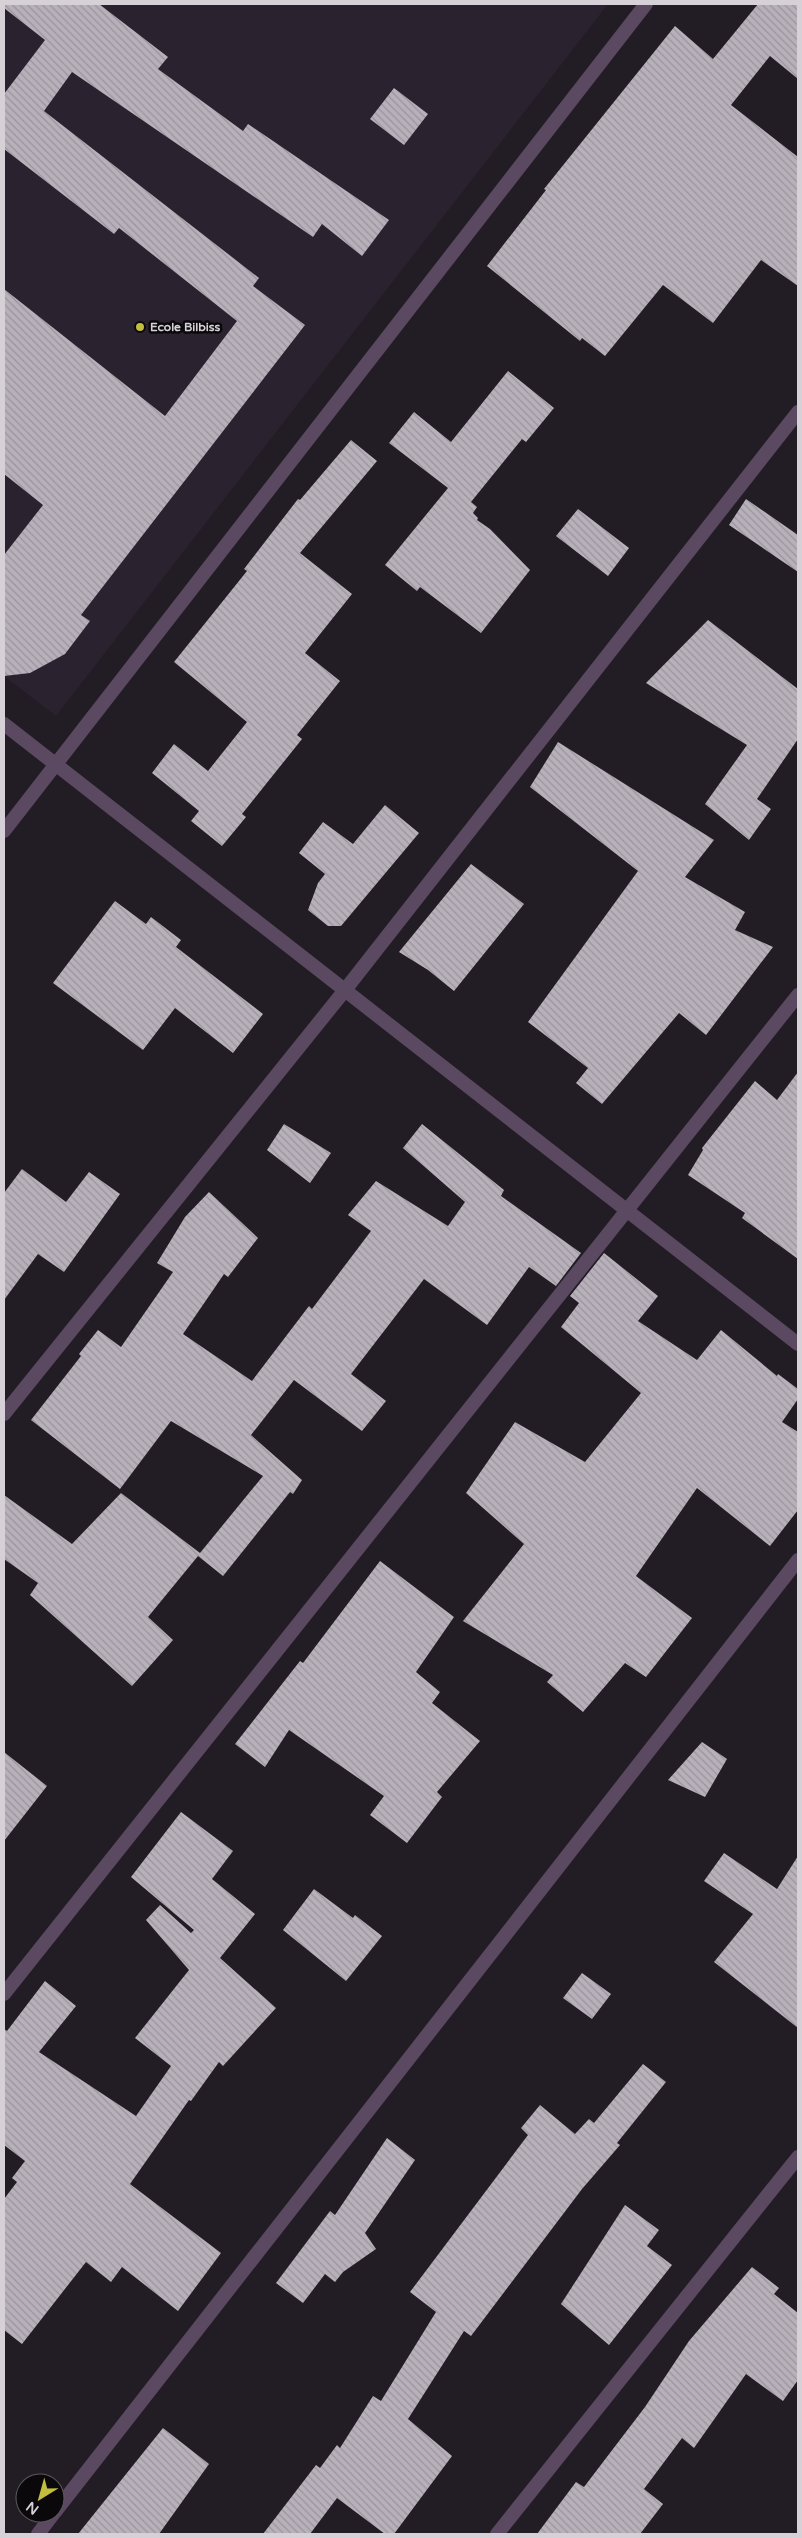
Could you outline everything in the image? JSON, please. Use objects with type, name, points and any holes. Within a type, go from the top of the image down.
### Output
[{"type":"street","points":[[4,831],[646,4]]},
{"type":"street","points":[[4,1414],[345,990],[798,412]]},
{"type":"street","points":[[4,724],[798,1344]]},
{"type":"street","points":[[4,1994],[628,1212],[798,995]]},
{"type":"street","points":[[65,2500],[798,1560]]},
{"type":"street","points":[[497,2534],[798,2158]]},
{"type":"street","points":[[38,2534],[47,2523]]},
{"type":"shaded area","name":"Ecole Bilbiss","points":[[4,4],[608,4],[56,716],[4,676]]},
{"type":"building","points":[[4,4],[99,4],[168,57],[158,69],[243,131],[248,124],[389,220],[362,256],[322,224],[313,237],[72,72],[44,111],[259,278],[253,286],[305,325],[81,615],[90,621],[65,654],[30,673],[4,676],[4,555],[43,505],[4,474],[4,289],[165,416],[237,321],[119,228],[114,234],[4,149],[4,94],[45,40],[4,8]]},
{"type":"building","points":[[758,4],[798,4],[798,79],[770,56],[731,105],[798,157],[798,286],[761,260],[713,323],[663,285],[605,356],[582,338],[580,341],[487,266],[546,190],[544,189],[675,26],[713,59]]},
{"type":"building","points":[[394,88],[428,114],[404,145],[370,119]]},
{"type":"building","points":[[508,371],[554,408],[526,442],[522,439],[471,502],[477,507],[473,513],[478,518],[477,520],[490,529],[530,570],[481,633],[420,587],[417,591],[385,565],[448,488],[389,443],[414,412],[451,442]]},
{"type":"building","points":[[351,440],[377,461],[300,553],[352,594],[305,653],[340,681],[297,735],[302,739],[242,814],[246,817],[222,846],[191,821],[199,811],[152,773],[174,744],[208,771],[247,722],[174,662],[247,571],[244,569],[298,499],[300,500]]},
{"type":"building","points":[[746,499],[798,535],[798,572],[729,525]]},
{"type":"building","points":[[578,509],[629,548],[608,576],[556,536]]},
{"type":"building","points":[[708,620],[798,689],[798,739],[757,799],[771,809],[749,840],[705,804],[747,745],[646,683]]},
{"type":"building","points":[[558,742],[714,840],[685,877],[745,912],[735,930],[773,947],[706,1035],[679,1013],[602,1104],[576,1083],[588,1068],[528,1022],[638,871],[530,787]]},
{"type":"building","points":[[385,805],[419,833],[341,926],[328,926],[308,910],[318,883],[325,874],[299,853],[323,822],[353,844]]},
{"type":"building","points":[[471,864],[524,904],[454,991],[428,970],[399,952]]},
{"type":"building","points":[[115,901],[146,924],[151,917],[181,940],[176,947],[263,1014],[233,1053],[175,1008],[143,1050],[53,983]]},
{"type":"building","points":[[798,1072],[798,1259],[742,1218],[745,1213],[688,1175],[703,1150],[702,1148],[755,1081],[777,1100]]},
{"type":"building","points":[[284,1124],[331,1153],[310,1183],[267,1150]]},
{"type":"building","points":[[422,1124],[504,1190],[501,1196],[581,1253],[556,1286],[529,1267],[487,1325],[424,1279],[351,1374],[386,1401],[362,1431],[294,1380],[251,1435],[302,1480],[293,1494],[290,1492],[223,1576],[198,1556],[148,1617],[173,1640],[132,1686],[30,1595],[38,1583],[4,1559],[4,1495],[72,1544],[121,1493],[200,1553],[263,1476],[171,1421],[120,1489],[31,1420],[81,1356],[79,1354],[98,1330],[121,1347],[173,1272],[157,1263],[185,1217],[209,1192],[258,1238],[228,1277],[224,1274],[183,1334],[252,1381],[309,1306],[312,1309],[371,1231],[348,1215],[376,1181],[448,1226],[465,1202],[403,1148]]},
{"type":"building","points":[[22,1169],[66,1202],[89,1172],[120,1194],[64,1272],[38,1254],[4,1300],[4,1193]]},
{"type":"building","points":[[604,1253],[658,1296],[638,1321],[697,1360],[721,1330],[777,1376],[778,1374],[798,1389],[798,1399],[782,1422],[798,1432],[798,1510],[770,1546],[697,1488],[636,1576],[692,1618],[646,1677],[625,1663],[583,1712],[547,1682],[553,1675],[463,1621],[524,1544],[466,1493],[515,1422],[585,1462],[641,1393],[561,1327],[579,1303],[570,1296]]},
{"type":"building","points":[[380,1561],[454,1617],[416,1672],[440,1692],[432,1703],[480,1741],[437,1792],[442,1797],[407,1843],[370,1815],[384,1796],[289,1730],[265,1767],[235,1744],[300,1661],[303,1663]]},
{"type":"building","points":[[702,1742],[727,1759],[705,1797],[668,1780]]},
{"type":"building","points":[[4,1752],[47,1786],[4,1841]]},
{"type":"building","points":[[181,1812],[233,1851],[212,1879],[255,1914],[220,1958],[276,2008],[223,2066],[219,2062],[191,2101],[189,2100],[130,2184],[221,2253],[178,2311],[122,2267],[111,2282],[86,2262],[22,2344],[4,2330],[4,2199],[17,2182],[12,2178],[25,2161],[4,2145],[4,2029],[7,2031],[45,1981],[76,2006],[39,2052],[136,2116],[171,2066],[135,2038],[189,1970],[146,1920],[160,1905],[191,1933],[194,1930],[131,1877]]},
{"type":"building","points":[[724,1853],[777,1889],[798,1856],[798,2028],[714,1962],[753,1914],[704,1881]]},
{"type":"building","points":[[314,1889],[353,1918],[355,1915],[382,1936],[346,1981],[283,1930]]},
{"type":"building","points":[[582,1973],[611,1994],[592,2019],[563,1998]]},
{"type":"building","points":[[643,2064],[666,2082],[617,2143],[620,2145],[582,2189],[471,2336],[464,2331],[408,2419],[452,2456],[394,2534],[385,2534],[337,2498],[310,2534],[263,2534],[316,2465],[320,2468],[337,2445],[340,2448],[373,2396],[381,2401],[436,2312],[410,2292],[528,2135],[521,2128],[540,2105],[575,2134],[589,2119],[594,2123]]},
{"type":"building","points":[[387,2138],[415,2160],[365,2233],[376,2249],[343,2272],[335,2282],[325,2274],[303,2303],[276,2283],[330,2211],[335,2215]]},
{"type":"building","points":[[625,2205],[659,2230],[647,2246],[672,2265],[609,2345],[561,2304]]},
{"type":"building","points":[[752,2267],[779,2288],[774,2294],[798,2313],[798,2380],[783,2401],[746,2374],[694,2448],[682,2438],[644,2489],[663,2504],[640,2534],[537,2534],[576,2482],[584,2487],[645,2407],[689,2341]]},
{"type":"building","points":[[163,2428],[209,2464],[159,2534],[78,2534]]},
{"type":"place","name":"Ecole Bilbiss","points":[[140,327]]}]
